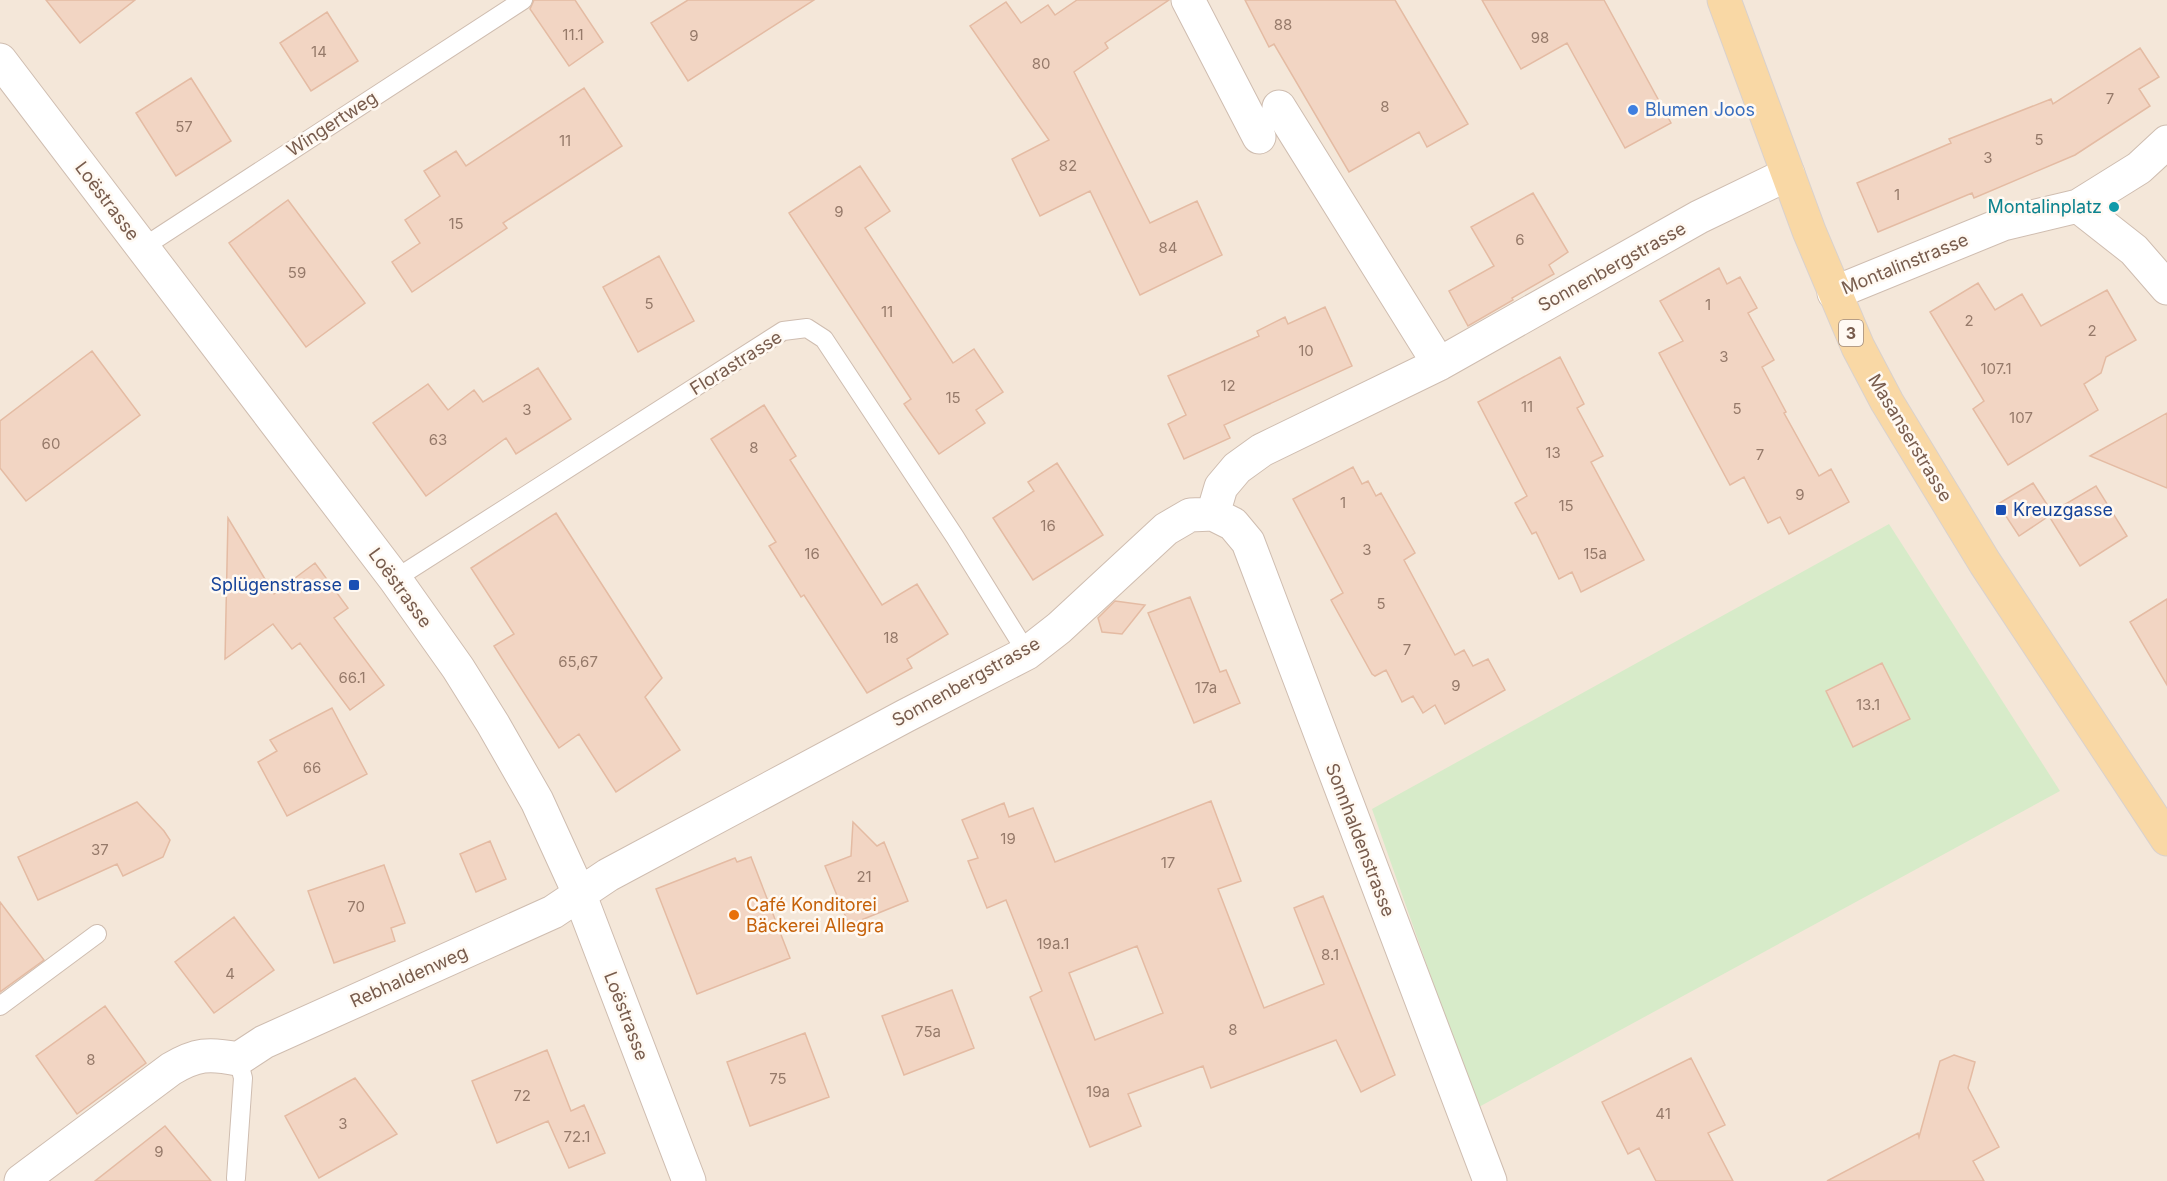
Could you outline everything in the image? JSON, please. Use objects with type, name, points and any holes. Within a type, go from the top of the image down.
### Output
[{"type":"main road","name":"Masanserstrasse","points":[[1724,0],[1833,292],[1858,347],[1899,422],[1985,563],[2167,839]]},
{"type":"street","points":[[1188,0],[1258,136]]},
{"type":"street","name":"Loëstrasse","points":[[0,60],[395,579],[458,668],[493,724],[537,801],[579,893],[689,1181]]},
{"type":"street","points":[[1279,107],[1439,364]]},
{"type":"street","name":"Montalinstrasse","points":[[1833,292],[2003,224],[2078,206],[2153,171],[2167,142]]},
{"type":"street","name":"Sonnenbergstrasse","points":[[579,893],[740,803],[1027,653],[1059,628],[1166,529],[1190,515],[1213,514],[1221,487],[1237,468],[1262,450],[1439,364],[1699,217],[1788,174]]},
{"type":"street","points":[[2078,206],[2134,250],[2167,288]]},
{"type":"street","name":"Sonnhaldenstrasse","points":[[1213,514],[1233,524],[1248,542],[1490,1181]]},
{"type":"street","name":"Rebhaldenweg","points":[[238,1059],[264,1042],[553,912],[579,893]]},
{"type":"street","points":[[21,1181],[171,1068],[189,1058],[214,1054],[238,1059]]},
{"type":"lane","name":"Wingertweg","points":[[142,248],[523,0]]},
{"type":"lane","name":"Florastrasse","points":[[395,579],[783,331],[807,328],[824,339],[955,537],[1027,653]]},
{"type":"lane","points":[[0,1006],[97,934]]},
{"type":"lane","points":[[236,1178],[243,1078],[238,1059]]},
{"type":"shaded area","points":[[0,0],[2167,0],[2167,1181],[0,1181]]},
{"type":"green space","points":[[1889,524],[2060,791],[1477,1108],[1372,809]]},
{"type":"building","points":[[46,0],[135,0],[80,43]]},
{"type":"building","points":[[534,0],[575,0],[603,42],[569,66],[530,9]]},
{"type":"building","points":[[688,0],[814,0],[688,81],[651,23]]},
{"type":"building","points":[[1077,0],[1169,0],[1105,43],[1108,48],[1074,72],[1150,223],[1197,201],[1222,255],[1140,295],[1090,191],[1040,216],[1012,159],[1049,140],[970,26],[1006,2],[1021,23],[1048,5],[1055,15]]},
{"type":"building","points":[[1245,0],[1395,0],[1468,124],[1427,147],[1419,132],[1349,172],[1274,44],[1269,47]]},
{"type":"building","points":[[1482,0],[1604,0],[1671,123],[1625,148],[1567,43],[1521,69]]},
{"type":"building","points":[[327,12],[358,61],[311,91],[280,43]]},
{"type":"building","points":[[2140,48],[2159,77],[2139,89],[2150,106],[2075,155],[1974,198],[1972,193],[1878,232],[1857,183],[1951,143],[1949,139],[2051,99],[2053,104]]},
{"type":"building","points":[[191,78],[231,141],[176,176],[136,113]]},
{"type":"building","points":[[584,88],[622,146],[503,223],[507,228],[412,292],[392,262],[420,243],[405,220],[440,196],[424,171],[456,151],[466,166]]},
{"type":"building","points":[[860,166],[890,211],[865,228],[953,363],[974,349],[1003,392],[976,410],[985,423],[939,454],[904,404],[911,399],[789,213]]},
{"type":"building","points":[[1533,193],[1568,252],[1549,265],[1554,274],[1468,326],[1449,291],[1494,266],[1471,227]]},
{"type":"building","points":[[288,200],[365,303],[306,347],[229,243]]},
{"type":"building","points":[[659,256],[694,321],[638,352],[603,287]]},
{"type":"building","points":[[1719,268],[1727,284],[1740,277],[1757,308],[1748,313],[1774,360],[1762,367],[1786,412],[1784,413],[1819,476],[1831,469],[1849,502],[1789,534],[1780,517],[1768,523],[1744,477],[1730,485],[1659,353],[1683,341],[1660,301]]},
{"type":"building","points":[[1978,283],[1995,310],[2022,294],[2041,326],[2107,290],[2136,340],[2106,357],[2101,373],[2084,384],[2098,410],[2008,465],[1973,409],[1984,401],[1930,312]]},
{"type":"building","points":[[1325,307],[1352,366],[1224,425],[1230,438],[1184,459],[1168,424],[1186,415],[1168,376],[1259,336],[1257,331],[1285,317],[1288,324]]},
{"type":"building","points":[[92,351],[140,415],[26,501],[0,468],[0,421]]},
{"type":"building","points":[[1560,357],[1584,404],[1577,408],[1603,456],[1591,462],[1644,560],[1581,592],[1572,572],[1559,579],[1536,532],[1532,534],[1515,503],[1527,496],[1478,402]]},
{"type":"building","points":[[538,368],[571,419],[516,454],[506,438],[426,496],[373,423],[428,384],[448,410],[474,390],[483,402]]},
{"type":"building","points":[[764,405],[796,456],[790,460],[882,605],[917,584],[948,634],[907,659],[912,668],[867,693],[804,595],[801,597],[769,546],[776,542],[711,439]]},
{"type":"building","points":[[2167,413],[2167,488],[2090,456]]},
{"type":"building","points":[[1057,463],[1103,535],[1033,580],[993,518],[1034,491],[1028,482]]},
{"type":"building","points":[[1353,467],[1362,484],[1368,481],[1376,496],[1381,493],[1415,553],[1404,560],[1455,655],[1464,650],[1473,666],[1488,659],[1505,690],[1445,724],[1435,705],[1423,713],[1413,696],[1402,702],[1386,670],[1375,676],[1372,674],[1331,600],[1343,593],[1293,499]]},
{"type":"building","points":[[2033,483],[2052,512],[2096,486],[2127,536],[2080,566],[2049,516],[2019,536],[1998,504]]},
{"type":"building","points":[[556,513],[662,678],[645,697],[680,750],[616,792],[579,734],[559,748],[494,646],[514,634],[471,568]]},
{"type":"building","points":[[228,518],[274,594],[315,563],[348,608],[334,618],[384,685],[350,710],[300,643],[292,649],[273,624],[225,659]]},
{"type":"building","points":[[1190,597],[1220,672],[1226,670],[1240,703],[1194,723],[1148,613]]},
{"type":"building","points":[[2167,599],[2167,685],[2130,622]]},
{"type":"building","points":[[1115,601],[1145,605],[1122,634],[1102,632],[1098,618]]},
{"type":"building","points":[[1882,663],[1910,719],[1853,747],[1826,691]]},
{"type":"building","points":[[332,708],[367,774],[287,816],[258,762],[277,751],[270,740]]},
{"type":"building","points":[[1211,801],[1241,881],[1218,889],[1264,1008],[1324,984],[1294,908],[1323,896],[1395,1075],[1361,1092],[1336,1040],[1211,1088],[1203,1066],[1128,1094],[1141,1126],[1090,1147],[1030,997],[1042,991],[1006,900],[987,908],[968,861],[978,858],[962,820],[1004,803],[1009,817],[1033,808],[1055,862]],"holes":[[[1137,946],[1163,1013],[1095,1040],[1069,973]]]},
{"type":"building","points":[[137,802],[170,840],[163,857],[123,876],[117,864],[38,900],[18,857]]},
{"type":"building","points":[[853,822],[877,846],[884,842],[908,901],[849,925],[825,866],[851,856]]},
{"type":"building","points":[[490,841],[506,879],[476,892],[460,854]]},
{"type":"building","points":[[751,857],[790,958],[697,994],[656,889],[735,858],[737,862]]},
{"type":"building","points":[[384,865],[405,923],[391,928],[395,941],[334,963],[308,891]]},
{"type":"building","points":[[0,902],[44,960],[0,992]]},
{"type":"building","points":[[234,917],[274,970],[214,1013],[175,962]]},
{"type":"building","points":[[952,990],[974,1048],[904,1075],[882,1016]]},
{"type":"building","points":[[105,1006],[146,1063],[77,1114],[36,1056]]},
{"type":"building","points":[[805,1033],[829,1097],[750,1126],[727,1062]]},
{"type":"building","points":[[547,1050],[571,1111],[584,1105],[605,1153],[569,1168],[548,1121],[497,1143],[472,1081]]},
{"type":"building","points":[[1954,1055],[1975,1062],[1968,1088],[1999,1147],[1973,1161],[1984,1181],[1827,1181],[1918,1133],[1919,1137],[1940,1061]]},
{"type":"building","points":[[1691,1058],[1725,1125],[1708,1133],[1733,1181],[1656,1181],[1639,1148],[1628,1154],[1602,1102]]},
{"type":"building","points":[[355,1078],[397,1134],[319,1178],[285,1116]]},
{"type":"building","points":[[165,1126],[211,1181],[95,1181]]},
{"type":"place","name":"Blumen Joos","points":[[1633,110]]},
{"type":"place","name":"Montalinplatz","points":[[2114,207]]},
{"type":"place","name":"Kreuzgasse","points":[[2001,510]]},
{"type":"place","name":"Splügenstrasse","points":[[354,585]]},
{"type":"place","name":"Café Konditorei Bäckerei Allegra","points":[[734,915]]}]
